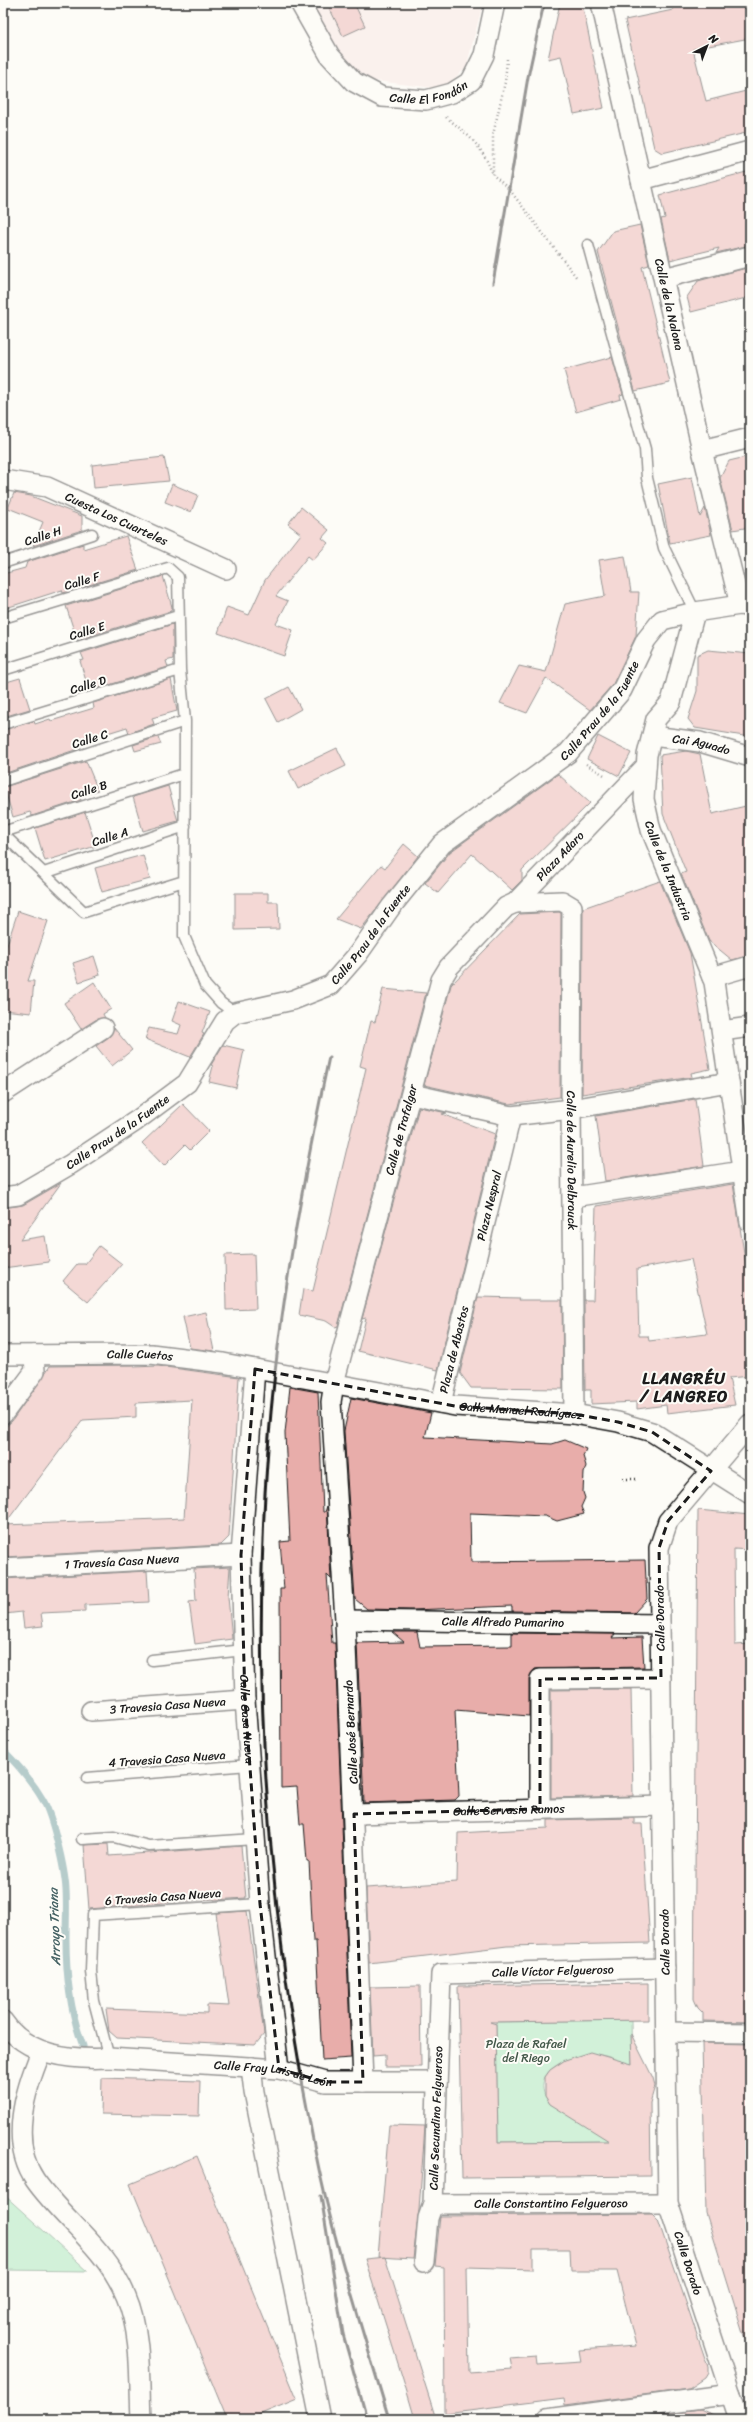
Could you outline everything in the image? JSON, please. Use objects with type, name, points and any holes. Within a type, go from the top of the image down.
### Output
[{"type":"street","name":"Calle El Fondón","points":[[300,3],[330,56],[354,82],[382,97],[426,100],[452,93],[471,81],[484,55],[495,3]]},
{"type":"street","name":"Calle de la Nalona","points":[[601,3],[702,450],[745,606]]},
{"type":"street","points":[[641,180],[750,151]]},
{"type":"street","points":[[664,278],[750,256]]},
{"type":"street","points":[[702,450],[750,438]]},
{"type":"street","name":"Cuesta Los Cuarteles","points":[[3,480],[47,487],[226,569]]},
{"type":"street","name":"Calle Prau de la Fuente","points":[[3,1197],[18,1195],[71,1164],[136,1122],[187,1083],[225,1021],[235,1013],[293,1000],[332,985],[358,954],[391,907],[442,844],[568,753],[622,690],[646,640],[662,620],[695,612],[745,606]]},
{"type":"street","name":"Calle de la Industria","points":[[695,612],[671,702],[656,719],[647,761],[644,799],[652,830],[713,980],[745,1176],[750,1222]]},
{"type":"street","name":"Cai Aguado","points":[[652,736],[700,742],[750,757]]},
{"type":"street","name":"Plaza Adaro","points":[[515,903],[625,788],[647,761]]},
{"type":"street","name":"Plaza Adaro","points":[[515,903],[562,901],[572,907]]},
{"type":"street","name":"Calle de Trafalgar","points":[[334,1383],[442,980],[449,967],[506,908],[515,903]]},
{"type":"street","name":"Calle de Aurelio Delbrouck","points":[[572,907],[571,1109],[574,1414]]},
{"type":"street","points":[[713,980],[750,966]]},
{"type":"street","points":[[3,1093],[103,1028]]},
{"type":"street","points":[[722,1029],[750,1028]]},
{"type":"street","points":[[412,1094],[511,1116],[571,1109],[729,1082]]},
{"type":"street","name":"Plaza Nespral","points":[[467,1296],[511,1116]]},
{"type":"street","points":[[573,1197],[745,1176]]},
{"type":"street","name":"Plaza de Abastos","points":[[441,1403],[467,1296]]},
{"type":"street","name":"Calle Cuetos","points":[[3,1355],[139,1353],[275,1372]]},
{"type":"street","points":[[3,1414],[35,1371],[34,1354]]},
{"type":"street","name":"Calle Casa Nueva","points":[[255,1369],[241,1555],[245,1700],[260,1904],[279,2069]]},
{"type":"street","name":"Calle Manuel Rodríguez","points":[[275,1372],[455,1406],[574,1414],[618,1422],[652,1432],[711,1471],[750,1494]]},
{"type":"street","name":"Calle José Bernardo","points":[[334,1383],[331,1402],[345,1620],[354,1814],[363,2082]]},
{"type":"street","name":"Calle Dorado","points":[[740,2419],[668,2203],[659,1548],[662,1533],[668,1522],[750,1424]]},
{"type":"street","name":"1 Travesía Casa Nueva","points":[[3,1568],[241,1555]]},
{"type":"street","name":"Calle Alfredo Pumarino","points":[[345,1620],[660,1624]]},
{"type":"street","points":[[540,1810],[540,1679],[661,1678]]},
{"type":"street","name":"3 Travesia Casa Nueva","points":[[91,1711],[245,1700]]},
{"type":"street","name":"Calle Gervasio Ramos","points":[[354,1814],[663,1806]]},
{"type":"street","name":"Calle Víctor Felgueroso","points":[[441,1974],[665,1968]]},
{"type":"street","name":"Calle Secundino Felgueroso","points":[[424,2262],[428,2218],[433,2204],[441,1974]]},
{"type":"street","points":[[3,2021],[11,2033],[41,2052],[22,2111],[20,2131],[24,2153],[34,2178],[93,2243],[110,2266],[127,2297],[135,2330],[141,2419]]},
{"type":"street","points":[[666,2032],[750,2033]]},
{"type":"street","name":"Calle Fray Luis de León","points":[[41,2052],[85,2059],[109,2058],[279,2069],[325,2082],[437,2082]]},
{"type":"street","points":[[251,2067],[254,2092],[320,2419]]},
{"type":"street","name":"Calle Constantino Felgueroso","points":[[433,2204],[668,2203]]},
{"type":"street","points":[[547,2419],[731,2394]]},
{"type":"lane","points":[[588,245],[645,449],[647,478],[664,548],[695,612]]},
{"type":"lane","name":"Calle H","points":[[3,563],[92,534]]},
{"type":"lane","name":"Calle F","points":[[3,618],[168,568],[178,577],[178,616]]},
{"type":"lane","points":[[178,616],[180,670],[185,721],[184,936],[205,985],[221,1003],[235,1013]]},
{"type":"lane","name":"Calle E","points":[[3,670],[178,616]]},
{"type":"lane","name":"Calle D","points":[[3,724],[180,670]]},
{"type":"lane","name":"Calle C","points":[[3,781],[185,721]]},
{"type":"lane","name":"Calle B","points":[[3,833],[184,774]]},
{"type":"lane","name":"Calle A","points":[[44,873],[185,826]]},
{"type":"lane","points":[[3,833],[84,912],[184,881]]},
{"type":"lane","points":[[152,1660],[244,1650]]},
{"type":"lane","name":"4 Travesia Casa Nueva","points":[[87,1778],[249,1765]]},
{"type":"lane","points":[[82,1839],[114,1837],[149,1846],[255,1839]]},
{"type":"lane","name":"6 Travesia Casa Nueva","points":[[109,2058],[94,2000],[90,1971],[93,1915],[260,1904]]},
{"type":"path","points":[[492,175],[493,135],[506,82],[508,51]]},
{"type":"path","points":[[426,100],[476,142],[486,158],[492,175],[509,189],[580,281]]},
{"type":"path","points":[[568,753],[625,788]]},
{"type":"path","points":[[623,1478],[637,1479]]},
{"type":"highlighted area","points":[[255,1369],[455,1406],[574,1414],[618,1422],[652,1432],[711,1471],[668,1521],[659,1548],[661,1678],[540,1679],[540,1809],[354,1814],[363,2082],[325,2082],[279,2069],[260,1904],[245,1700],[241,1555]]},
{"type":"shaded area","points":[[312,3],[483,3],[466,68],[442,89],[368,80],[339,56]]},
{"type":"green space","name":"Plaza de Rafael del Riego","points":[[631,2020],[632,2069],[610,2057],[590,2055],[567,2060],[556,2066],[548,2073],[543,2082],[544,2092],[550,2104],[634,2141],[498,2142],[496,2022]]},
{"type":"green space","points":[[3,2194],[88,2271],[3,2270]]},
{"type":"building","points":[[327,3],[354,3],[365,26],[343,36]]},
{"type":"building","points":[[560,3],[582,3],[604,108],[574,114],[561,56],[548,59]]},
{"type":"building","points":[[672,3],[750,3],[750,38],[693,49],[706,101],[750,90],[750,132],[662,153],[654,148],[625,20],[673,10]]},
{"type":"building","points":[[750,171],[750,245],[716,253],[719,248],[670,260],[661,219],[665,218],[660,195]]},
{"type":"building","points":[[640,225],[649,265],[642,267],[670,383],[635,391],[598,252],[613,231]]},
{"type":"building","points":[[750,267],[750,297],[691,312],[687,297],[698,281]]},
{"type":"building","points":[[612,357],[623,394],[620,395],[621,399],[576,412],[564,370]]},
{"type":"building","points":[[750,456],[750,527],[733,530],[720,478],[729,461]]},
{"type":"building","points":[[164,457],[169,481],[94,488],[92,465]]},
{"type":"building","points":[[692,477],[700,517],[705,508],[711,535],[670,543],[658,484]]},
{"type":"building","points":[[172,484],[198,495],[191,512],[165,502]]},
{"type":"building","points":[[14,493],[31,496],[82,516],[82,530],[33,546],[43,522],[8,508]]},
{"type":"building","points":[[301,507],[329,530],[322,538],[328,543],[313,560],[308,556],[276,596],[288,601],[276,624],[293,630],[284,656],[218,633],[227,607],[249,615],[265,580],[301,534],[288,524]]},
{"type":"building","points":[[126,536],[138,570],[63,593],[62,590],[3,609],[3,574],[25,568],[27,562],[83,544],[83,549]]},
{"type":"building","points":[[625,556],[631,592],[639,592],[636,636],[613,684],[590,710],[546,678],[527,713],[500,703],[519,666],[546,672],[565,604],[605,596],[599,560]]},
{"type":"building","points":[[163,576],[172,607],[171,611],[77,640],[66,606]]},
{"type":"building","points":[[173,624],[173,659],[166,661],[168,667],[89,691],[80,661],[84,660],[81,653]]},
{"type":"building","points":[[708,650],[750,654],[750,737],[695,728],[688,719],[697,691],[697,655]]},
{"type":"building","points":[[20,678],[30,709],[3,717],[3,683]]},
{"type":"building","points":[[171,679],[177,711],[152,718],[154,724],[129,733],[127,727],[79,742],[81,748],[3,774],[3,730],[34,721],[35,724],[50,719],[51,721],[94,708],[93,703]]},
{"type":"building","points":[[289,687],[301,709],[278,722],[266,699]]},
{"type":"building","points":[[598,736],[631,753],[619,776],[587,759]]},
{"type":"building","points":[[158,737],[161,744],[135,751],[133,745]]},
{"type":"building","points":[[337,748],[346,766],[298,789],[289,771]]},
{"type":"building","points":[[686,751],[700,754],[712,814],[750,805],[750,955],[732,960],[709,941],[681,874],[686,872],[663,814],[660,755]]},
{"type":"building","points":[[86,761],[98,790],[80,797],[81,800],[32,816],[30,812],[13,817],[4,787]]},
{"type":"building","points":[[558,774],[590,803],[522,870],[522,880],[512,890],[472,854],[438,893],[425,883],[450,852]]},
{"type":"building","points":[[168,786],[178,821],[143,831],[133,797]]},
{"type":"building","points":[[85,812],[96,846],[45,861],[35,828]]},
{"type":"building","points":[[404,844],[418,856],[361,929],[336,919],[381,865],[385,868]]},
{"type":"building","points":[[143,855],[150,879],[102,892],[95,868]]},
{"type":"building","points":[[660,881],[690,953],[710,1069],[691,1073],[692,1077],[582,1094],[583,908]]},
{"type":"building","points":[[235,893],[268,893],[268,902],[278,902],[279,929],[235,930]]},
{"type":"building","points":[[18,911],[48,921],[28,981],[34,981],[31,1013],[3,1010],[3,957]]},
{"type":"building","points":[[561,913],[560,1097],[509,1104],[424,1085],[451,985],[520,914]]},
{"type":"building","points":[[94,956],[100,975],[79,982],[73,963]]},
{"type":"building","points":[[94,982],[111,1009],[103,1014],[105,1018],[97,1019],[81,1029],[64,1003]]},
{"type":"building","points":[[383,989],[426,993],[338,1326],[335,1327],[326,1321],[299,1315],[303,1289],[313,1291],[366,1068],[360,1066],[371,1021],[375,1022]]},
{"type":"building","points":[[179,1001],[210,1012],[202,1033],[204,1034],[190,1057],[145,1039],[149,1028],[178,1034],[181,1025],[172,1021]]},
{"type":"building","points":[[114,1028],[132,1050],[112,1066],[96,1046],[109,1037]]},
{"type":"building","points":[[223,1045],[244,1050],[236,1088],[209,1082],[213,1066],[211,1065]]},
{"type":"building","points":[[695,1099],[704,1166],[605,1181],[596,1116]]},
{"type":"building","points":[[183,1104],[209,1131],[190,1150],[185,1145],[164,1166],[142,1143]]},
{"type":"building","points":[[419,1107],[447,1113],[442,1114],[495,1134],[438,1370],[358,1351],[366,1318],[362,1319]]},
{"type":"building","points":[[61,1183],[20,1240],[45,1236],[49,1262],[3,1268],[3,1208],[23,1205]]},
{"type":"building","points":[[733,1184],[750,1290],[750,1376],[729,1378],[735,1405],[667,1413],[666,1405],[637,1409],[637,1402],[591,1404],[591,1390],[585,1390],[584,1300],[593,1300],[596,1206]],"holes":[[[691,1259],[707,1334],[649,1341],[648,1336],[639,1336],[637,1269]]]},
{"type":"building","points":[[99,1246],[122,1264],[88,1302],[63,1281],[77,1264],[85,1264]]},
{"type":"building","points":[[254,1254],[256,1309],[226,1310],[225,1255]]},
{"type":"building","points":[[478,1297],[520,1298],[519,1300],[562,1300],[563,1389],[471,1388],[460,1373]]},
{"type":"building","points":[[206,1312],[214,1351],[190,1348],[183,1317]]},
{"type":"building","points":[[50,1366],[158,1366],[239,1377],[229,1537],[221,1545],[4,1557],[3,1429],[12,1421]],"holes":[[[192,1400],[184,1518],[4,1525],[83,1420],[136,1417],[136,1403]]]},
{"type":"building","points":[[290,1387],[318,1392],[323,1512],[325,1512],[327,1506],[331,1579],[327,1575],[332,1643],[335,1643],[351,2058],[322,2060],[316,1941],[313,1941],[309,1861],[307,1861],[304,1824],[300,1824],[297,1787],[281,1788],[280,1589],[284,1589],[280,1542],[290,1541],[285,1433]]},
{"type":"building","points":[[351,1398],[431,1413],[425,1437],[552,1444],[565,1440],[586,1449],[583,1456],[586,1466],[583,1492],[585,1498],[581,1507],[584,1514],[557,1521],[545,1516],[470,1513],[471,1562],[645,1560],[647,1599],[634,1613],[512,1611],[512,1606],[412,1610],[367,1609],[355,1599],[344,1431]]},
{"type":"building","points":[[698,1510],[750,1515],[750,1550],[734,1549],[735,1645],[750,1644],[750,2022],[703,2021],[703,2013],[698,2008],[694,1999]]},
{"type":"building","points":[[230,1567],[228,1597],[232,1639],[195,1644],[189,1602],[196,1601],[194,1569]]},
{"type":"building","points":[[147,1571],[149,1602],[85,1605],[85,1611],[41,1613],[43,1626],[24,1628],[22,1612],[5,1614],[3,1579]]},
{"type":"building","points":[[392,1632],[417,1632],[420,1647],[512,1646],[512,1633],[615,1634],[612,1638],[642,1637],[644,1667],[535,1669],[529,1679],[529,1716],[455,1710],[459,1796],[455,1800],[364,1803],[357,1643],[404,1642]]},
{"type":"building","points":[[631,1689],[633,1796],[551,1798],[551,1690]]},
{"type":"building","points":[[634,1818],[634,1824],[642,1824],[650,1943],[507,1946],[369,1963],[366,1888],[457,1882],[458,1833],[548,1828],[548,1820]]},
{"type":"building","points":[[108,1844],[109,1856],[241,1846],[246,1898],[214,1899],[89,1909],[84,1845]]},
{"type":"building","points":[[247,1911],[264,2034],[255,2045],[117,2038],[109,2031],[106,2009],[207,2013],[207,2005],[229,2006],[216,1913]]},
{"type":"building","points":[[648,1983],[648,2020],[490,2022],[496,2024],[498,2142],[609,2141],[550,2104],[545,2096],[545,2077],[550,2070],[565,2060],[590,2052],[632,2064],[631,2034],[653,2078],[655,2086],[650,2103],[651,2176],[462,2178],[458,1986]]},
{"type":"building","points":[[420,1986],[421,2067],[385,2067],[385,2055],[373,2056],[370,1987]]},
{"type":"building","points":[[702,2043],[750,2044],[750,2181],[747,2181],[746,2218],[750,2218],[750,2339],[745,2339],[706,2213]]},
{"type":"building","points":[[102,2078],[200,2081],[199,2116],[101,2114]]},
{"type":"building","points":[[389,2125],[425,2126],[419,2210],[413,2259],[378,2257]]},
{"type":"building","points":[[197,2156],[297,2399],[249,2419],[227,2419],[130,2184]]},
{"type":"building","points":[[652,2214],[658,2220],[708,2367],[708,2373],[705,2378],[689,2389],[565,2405],[564,2398],[445,2413],[444,2267],[435,2266],[440,2216]],"holes":[[[533,2249],[570,2249],[571,2271],[617,2271],[636,2346],[579,2350],[581,2362],[537,2365],[536,2356],[510,2358],[512,2369],[469,2372],[467,2267],[533,2269]]]},
{"type":"building","points":[[385,2257],[436,2419],[415,2419],[365,2259]]},
{"type":"building","points":[[700,2409],[722,2419],[629,2419]]},
{"type":"waterway","name":"Arroyo Triana","points":[[3,1750],[14,1761],[39,1793],[51,1818],[61,1857],[66,1890],[66,1953],[68,1980],[72,2007],[83,2046]]},
{"type":"railway","points":[[493,283],[528,77],[544,3]]},
{"type":"railway","points":[[329,1057],[298,1214],[285,1293],[275,1372],[267,1469],[262,1566],[262,1663],[265,1760],[272,1856],[282,1953],[314,2145],[321,2180],[339,2249],[389,2419]]},
{"type":"railway","points":[[321,2196],[343,2334],[367,2419]]},
{"type":"district","name":"LLANGRÉU / LANGREO","points":[[684,1387]]}]
